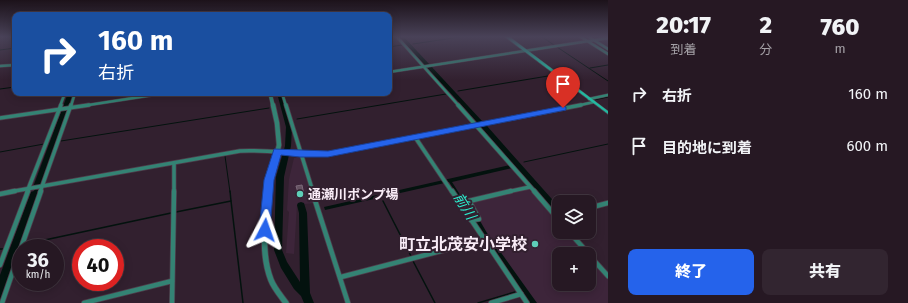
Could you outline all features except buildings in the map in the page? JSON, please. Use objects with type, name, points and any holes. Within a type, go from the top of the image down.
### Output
[{"type":"main road","points":[[525,51],[608,113]]},
{"type":"street","points":[[411,51],[480,124],[530,187],[552,211]]},
{"type":"street","points":[[392,72],[524,51]]},
{"type":"street","points":[[0,66],[12,65]]},
{"type":"street","points":[[589,99],[608,95]]},
{"type":"street","points":[[24,239],[38,187],[65,108],[66,96]]},
{"type":"street","points":[[0,265],[29,189],[65,108],[73,96]]},
{"type":"street","points":[[0,118],[146,96]]},
{"type":"street","points":[[271,96],[279,136],[279,151],[268,189],[264,244],[265,259],[271,281],[286,303]]},
{"type":"street","points":[[283,96],[348,303]]},
{"type":"street","points":[[0,194],[240,150],[252,149],[300,154],[328,154],[594,102]]},
{"type":"street","points":[[415,137],[474,220],[483,240],[527,303]]},
{"type":"street","points":[[172,303],[174,163]]},
{"type":"street","points":[[474,220],[479,219],[469,202],[530,187]]},
{"type":"street","points":[[596,206],[608,203]]},
{"type":"street","points":[[576,239],[583,247]]},
{"type":"street","points":[[341,277],[483,240]]},
{"type":"street","points":[[596,262],[608,276]]},
{"type":"street","points":[[2,303],[12,274]]},
{"type":"street","points":[[84,303],[172,281]]},
{"type":"street","points":[[491,303],[521,294]]},
{"type":"shaded area","points":[[294,158],[300,158],[314,203],[297,205],[294,254],[286,253],[289,212],[287,210],[289,179]]},
{"type":"shaded area","name":"町立北茂安小学校","points":[[528,188],[552,214],[552,239],[574,239],[581,247],[552,247],[552,291],[596,291],[596,265],[608,279],[608,303],[534,303],[486,235],[478,222],[481,221],[470,202]]},
{"type":"water","points":[[412,51],[417,51],[482,121],[481,122],[487,126],[552,199],[552,208],[481,127],[483,126],[477,122]]},
{"type":"water","points":[[67,96],[72,96],[41,185],[37,186],[36,190],[39,190],[22,239],[13,239],[31,192],[34,191],[36,186],[33,187]]},
{"type":"water","points":[[510,165],[512,168],[452,182],[474,217],[472,217],[449,182],[325,210],[324,207]]},
{"type":"water","points":[[12,243],[12,267],[0,301],[0,275]]},
{"type":"waterway","points":[[563,51],[608,81]]},
{"type":"waterway","points":[[590,68],[608,65]]},
{"type":"waterway","points":[[458,91],[554,75]]},
{"type":"waterway","points":[[0,89],[12,87]]},
{"type":"waterway","points":[[297,119],[446,94]]},
{"type":"waterway","points":[[281,96],[289,127],[288,146],[280,177],[278,250],[284,265],[297,286],[305,293]]},
{"type":"waterway","points":[[594,100],[608,97]]},
{"type":"waterway","points":[[61,141],[269,108]]},
{"type":"waterway","points":[[0,152],[44,144]]},
{"type":"waterway","points":[[524,162],[608,144]]},
{"type":"waterway","points":[[225,156],[230,192]]},
{"type":"waterway","points":[[230,191],[231,201]]},
{"type":"waterway","points":[[176,212],[231,201]]},
{"type":"waterway","points":[[231,201],[243,303]]},
{"type":"waterway","points":[[383,201],[411,256]]},
{"type":"waterway","points":[[301,205],[303,213],[305,293]]},
{"type":"waterway","name":"前川","points":[[469,209],[484,236],[532,303]]},
{"type":"waterway","points":[[49,239],[171,213]]},
{"type":"waterway","points":[[413,261],[435,303]]},
{"type":"waterway","points":[[478,303],[515,292]]},
{"type":"waterway","points":[[305,293],[309,303]]},
{"type":"place","name":"通瀬川ポンプ場","points":[[300,194]]},
{"type":"place","name":"町立北茂安小学校","points":[[535,244]]},
{"type":"route","points":[[265,230],[269,180],[278,151],[300,154],[328,154],[563,108]]}]
